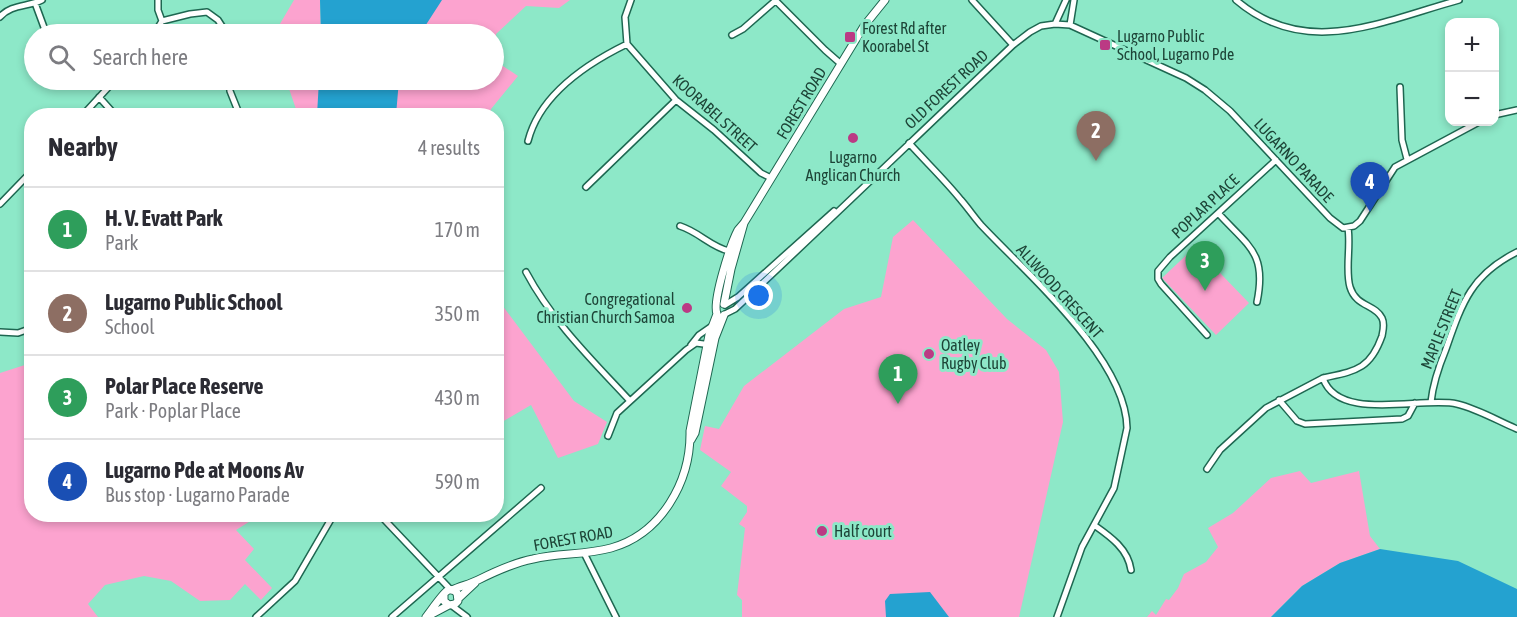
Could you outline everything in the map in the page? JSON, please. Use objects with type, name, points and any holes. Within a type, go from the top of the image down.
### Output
[{"type":"street","points":[[0,18],[19,5],[42,0]]},
{"type":"street","points":[[158,0],[158,10],[162,21]]},
{"type":"street","points":[[528,141],[532,125],[551,99],[594,60],[627,44],[625,17],[632,0]]},
{"type":"street","points":[[732,35],[743,29],[775,0],[841,64]]},
{"type":"street","name":"FOREST ROAD","points":[[710,345],[721,312],[729,251],[738,230],[867,21],[885,0]]},
{"type":"street","points":[[972,0],[1013,45]]},
{"type":"street","points":[[1055,24],[1066,0]]},
{"type":"street","points":[[1070,25],[1074,0]]},
{"type":"street","points":[[1236,0],[1259,17],[1275,24],[1319,33],[1352,30],[1459,0]]},
{"type":"street","points":[[35,3],[43,24]]},
{"type":"street","points":[[160,24],[162,21],[207,12],[221,24]]},
{"type":"street","name":"OLD FOREST ROAD","points":[[721,312],[735,309],[1013,45],[1035,29],[1055,24],[1070,25]]},
{"type":"street","name":"LUGARNO PARADE","points":[[1070,25],[1176,72],[1205,90],[1230,111],[1334,222],[1340,227],[1348,228]]},
{"type":"street","name":"KOORABEL STREET","points":[[627,44],[676,100],[762,173],[771,178]]},
{"type":"street","points":[[1401,87],[1402,140],[1407,159]]},
{"type":"street","points":[[89,108],[106,90]]},
{"type":"street","points":[[230,90],[237,108]]},
{"type":"street","points":[[99,97],[109,108]]},
{"type":"street","points":[[586,187],[676,100]]},
{"type":"street","points":[[1499,114],[1517,110]]},
{"type":"street","points":[[1207,469],[1220,450],[1266,408],[1323,378],[1352,372],[1365,366],[1375,352],[1384,325],[1382,316],[1359,302],[1350,288],[1351,244],[1348,228],[1361,219],[1391,170],[1407,159],[1471,126]]},
{"type":"street","name":"ALLWOOD CRESCENT","points":[[909,143],[962,200],[979,222],[1078,327],[1095,348],[1120,396],[1126,428],[1114,488],[1082,547],[1057,617]]},
{"type":"street","name":"POPLAR PLACE","points":[[1207,335],[1154,274],[1276,160]]},
{"type":"street","points":[[0,204],[24,179]]},
{"type":"street","name":"OLD FOREST ROAD","points":[[725,305],[741,294],[813,228],[851,197]]},
{"type":"street","points":[[1218,213],[1256,256],[1261,277],[1257,302]]},
{"type":"street","name":"FOREST ROAD","points":[[725,305],[744,223]]},
{"type":"street","points":[[680,226],[698,234],[718,248],[729,251]]},
{"type":"street","name":"MAPLE STREET","points":[[1431,402],[1432,386],[1465,299],[1474,284],[1488,269],[1517,252]]},
{"type":"street","points":[[526,272],[538,295],[559,324],[630,401]]},
{"type":"street","points":[[727,289],[741,294]]},
{"type":"street","points":[[721,312],[720,304],[725,305]]},
{"type":"street","name":"FOREST ROAD","points":[[448,592],[523,561],[611,548],[626,542],[656,521],[676,491],[695,433],[712,326],[721,312]]},
{"type":"street","points":[[608,436],[617,413],[699,335],[712,326]]},
{"type":"street","points":[[0,332],[18,333],[24,331]]},
{"type":"street","points":[[690,346],[696,343],[710,345]]},
{"type":"street","points":[[1323,378],[1336,394],[1366,405],[1431,402],[1458,404],[1517,429]]},
{"type":"street","points":[[1279,400],[1297,420],[1305,424],[1402,419],[1408,416],[1415,403]]},
{"type":"street","points":[[504,520],[541,488]]},
{"type":"street","points":[[256,617],[295,581],[329,522]]},
{"type":"street","points":[[386,522],[438,577],[448,592],[457,593],[465,615]]},
{"type":"street","points":[[392,617],[502,522]]},
{"type":"street","points":[[1094,525],[1111,537],[1121,548],[1130,561],[1131,570]]},
{"type":"street","points":[[584,553],[616,617]]},
{"type":"street","name":"FOREST ROAD","points":[[450,605],[477,581]]},
{"type":"street","points":[[448,592],[444,601],[465,615]]},
{"type":"street","points":[[426,617],[448,592]]},
{"type":"street","points":[[426,617],[450,605]]},
{"type":"shaded area","points":[[294,0],[320,0],[321,24],[280,24]]},
{"type":"shaded area","points":[[401,0],[570,0],[559,8],[526,6],[504,27],[504,24],[397,24]]},
{"type":"shaded area","points":[[504,67],[518,76],[492,108],[371,108],[376,90],[504,90]]},
{"type":"shaded area","points":[[289,90],[322,90],[329,108],[296,108]]},
{"type":"shaded area","points":[[913,220],[1007,319],[1046,350],[1059,372],[1063,422],[1019,617],[742,617],[742,600],[737,595],[745,528],[739,524],[747,512],[747,506],[721,486],[731,472],[700,450],[705,426],[719,429],[744,386],[844,309],[881,297],[893,237]]},
{"type":"shaded area","points":[[1195,247],[1249,303],[1216,335],[1162,278]]},
{"type":"shaded area","points":[[504,308],[574,401],[607,422],[598,444],[558,458],[531,405],[504,421]]},
{"type":"shaded area","points":[[24,365],[24,522],[249,522],[236,530],[254,549],[245,560],[272,588],[261,600],[245,584],[230,600],[200,601],[171,581],[144,576],[105,585],[88,604],[98,617],[0,617],[0,373]]},
{"type":"shaded area","points":[[1300,471],[1311,483],[1359,471],[1370,536],[1380,549],[1340,563],[1302,586],[1271,617],[1147,617],[1152,611],[1156,615],[1166,599],[1169,600],[1178,588],[1184,574],[1206,562],[1218,547],[1208,528],[1233,513],[1271,478]]},
{"type":"water","points":[[320,0],[442,0],[426,24],[321,24]]},
{"type":"water","points":[[318,90],[398,90],[397,108],[317,108]]},
{"type":"water","points":[[1380,549],[1458,561],[1517,589],[1517,617],[1271,617],[1302,586],[1340,563]]},
{"type":"water","points":[[930,592],[949,617],[886,617],[885,601],[890,594]]},
{"type":"place","name":"Forest Rd after Koorabel St","points":[[850,37]]},
{"type":"place","name":"Lugarno Public School, Lugarno Pde","points":[[1105,45]]},
{"type":"place","name":"Lugarno Anglican Church","points":[[853,138]]},
{"type":"place","name":"Lugarno Public School","points":[[1096,161]]},
{"type":"place","name":"Lugarno Pde at Moons Av","points":[[1370,212]]},
{"type":"place","name":"Polar Place Reserve","points":[[1205,291]]},
{"type":"place","name":"Congregational Christian Church Samoa","points":[[687,308]]},
{"type":"place","name":"Oatley Rugby Club","points":[[929,354]]},
{"type":"place","name":"H. V. Evatt Park","points":[[898,404]]},
{"type":"place","name":"Half court","points":[[822,531]]}]
